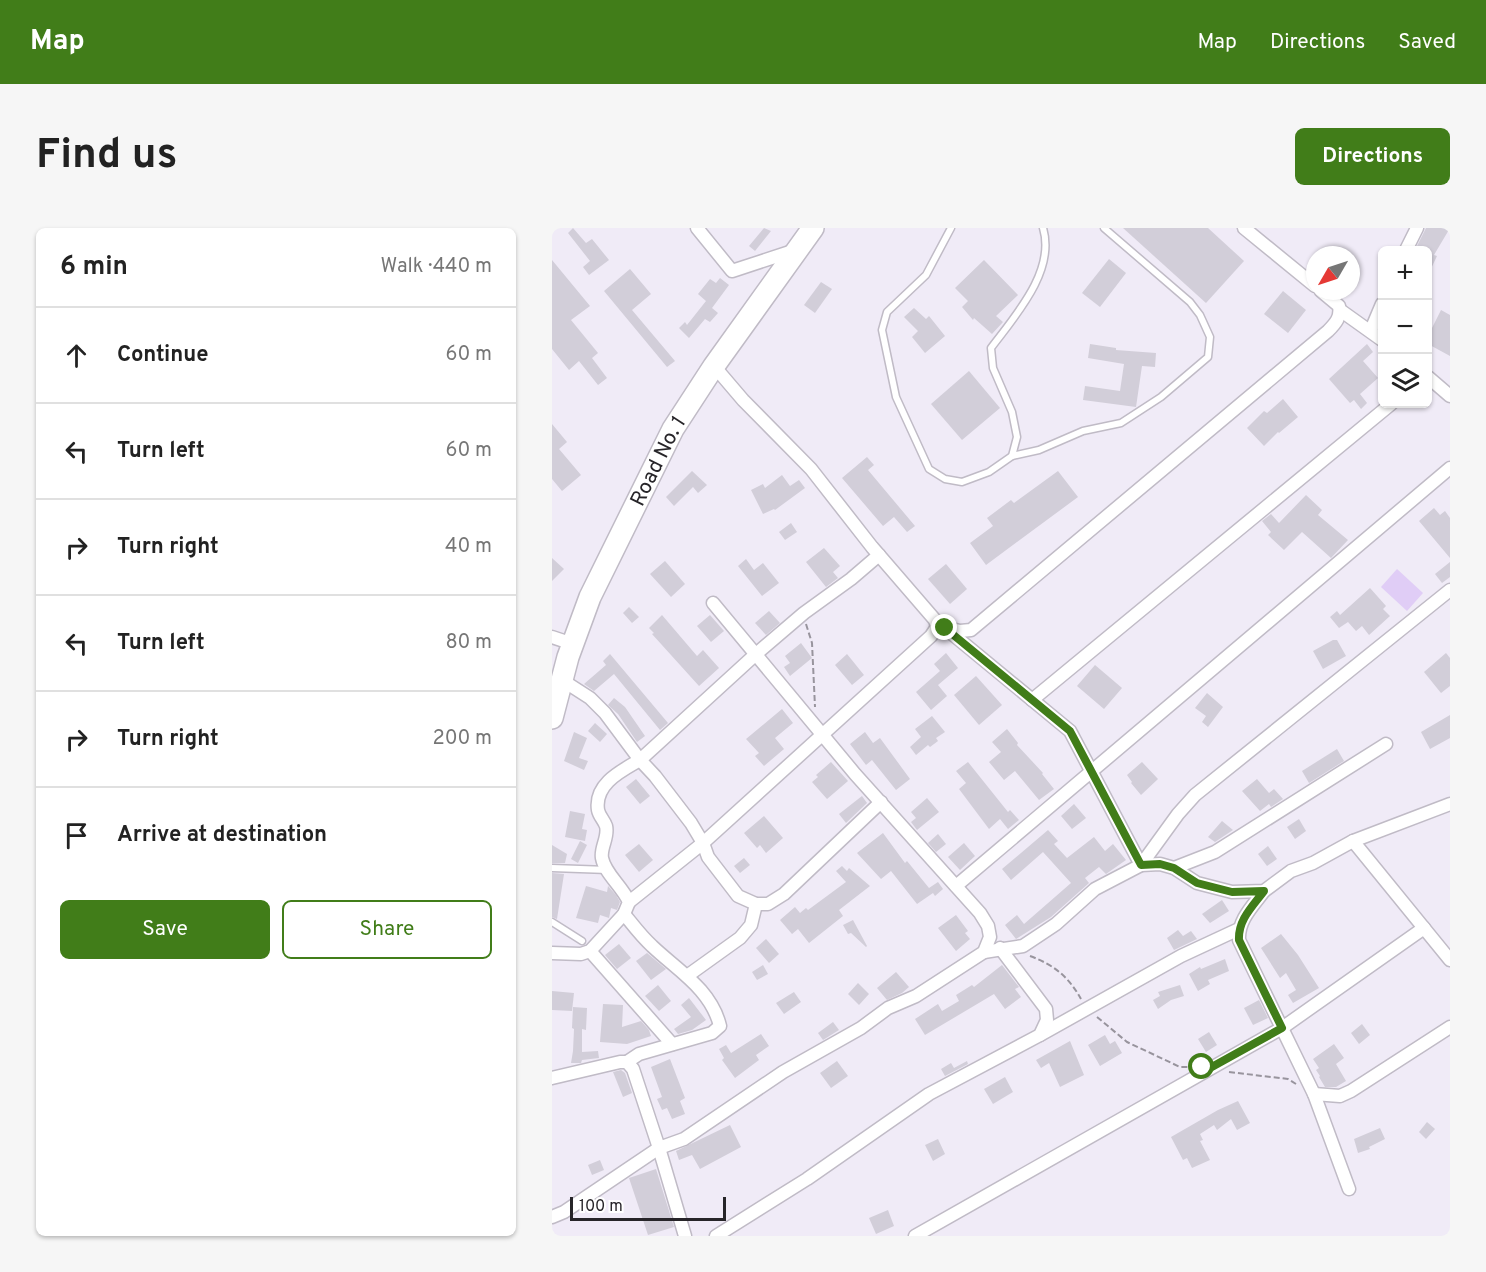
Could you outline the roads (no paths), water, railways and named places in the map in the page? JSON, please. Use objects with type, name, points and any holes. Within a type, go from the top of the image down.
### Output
[{"type":"highway","name":"Road No. 1","points":[[552,716],[573,644],[590,597],[673,429],[714,366],[813,228]]},
{"type":"street","points":[[697,228],[732,271],[797,250]]},
{"type":"street","points":[[1244,228],[1306,279]]},
{"type":"street","points":[[1409,246],[1417,228]]},
{"type":"street","points":[[1332,300],[1340,310],[1378,336]]},
{"type":"street","points":[[941,627],[960,632],[971,630],[1328,332],[1338,321],[1340,310]]},
{"type":"street","points":[[1371,330],[1378,315]]},
{"type":"street","points":[[714,366],[748,406],[811,469],[879,555],[941,627],[1070,731],[1141,865]]},
{"type":"street","points":[[1432,380],[1450,396]]},
{"type":"street","points":[[1032,700],[1386,408]]},
{"type":"street","points":[[956,886],[1450,468]]},
{"type":"street","points":[[552,1078],[627,1062],[639,1054],[712,1033],[720,1026],[712,1006],[698,986],[653,947],[626,908],[624,891],[602,862],[601,854],[607,834],[606,827],[598,813],[597,800],[602,788],[615,776],[640,760],[756,654],[804,613],[851,579],[879,555]]},
{"type":"street","points":[[1141,865],[1178,814],[1195,795],[1450,590]]},
{"type":"street","points":[[713,603],[821,734],[980,913],[988,926],[990,937],[984,952]]},
{"type":"street","points":[[552,953],[581,954],[586,946],[626,908],[703,843],[941,627]]},
{"type":"street","points":[[552,637],[573,644]]},
{"type":"street","points":[[562,680],[597,705],[675,801],[703,843],[708,857],[738,896],[756,904],[768,904],[784,894],[881,802]]},
{"type":"street","points":[[1174,868],[1215,852],[1386,744]]},
{"type":"street","points":[[1349,1189],[1314,1094],[1239,940],[1241,921],[1264,891],[1291,871],[1313,863],[1353,841],[1450,804]]},
{"type":"street","points":[[1353,841],[1450,960]]},
{"type":"street","points":[[552,1216],[564,1212],[660,1148],[684,1139],[783,1072],[861,1028],[888,1008],[916,996],[984,952],[1023,946],[1062,919],[1095,889],[1141,865],[1160,864],[1174,868],[1197,883],[1232,892],[1264,891]]},
{"type":"street","points":[[687,976],[740,938],[751,925],[756,904]]},
{"type":"street","points":[[915,1236],[1282,1028],[1424,928]]},
{"type":"street","points":[[716,1236],[807,1179],[929,1094],[1088,1009],[1181,956],[1239,929]]},
{"type":"street","points":[[586,946],[672,1044]]},
{"type":"street","points":[[1000,948],[1046,1009],[1047,1020],[1040,1035]]},
{"type":"street","points":[[1314,1094],[1340,1095],[1351,1091],[1450,1027]]},
{"type":"street","points":[[627,1062],[633,1069],[660,1148],[685,1236]]},
{"type":"lane","points":[[951,228],[926,275],[887,312],[882,330],[896,397],[929,469],[945,479],[962,482],[989,472],[1012,456],[1040,450],[1083,431],[1121,423],[1161,397],[1208,357],[1210,337],[1200,315],[1190,302],[1104,228]]},
{"type":"lane","points":[[1012,456],[1017,437],[1012,412],[993,369],[991,348],[1021,310],[1046,258],[1047,240],[1043,228]]},
{"type":"lane","points":[[552,867],[608,870]]},
{"type":"lane","points":[[552,922],[586,946]]}]
